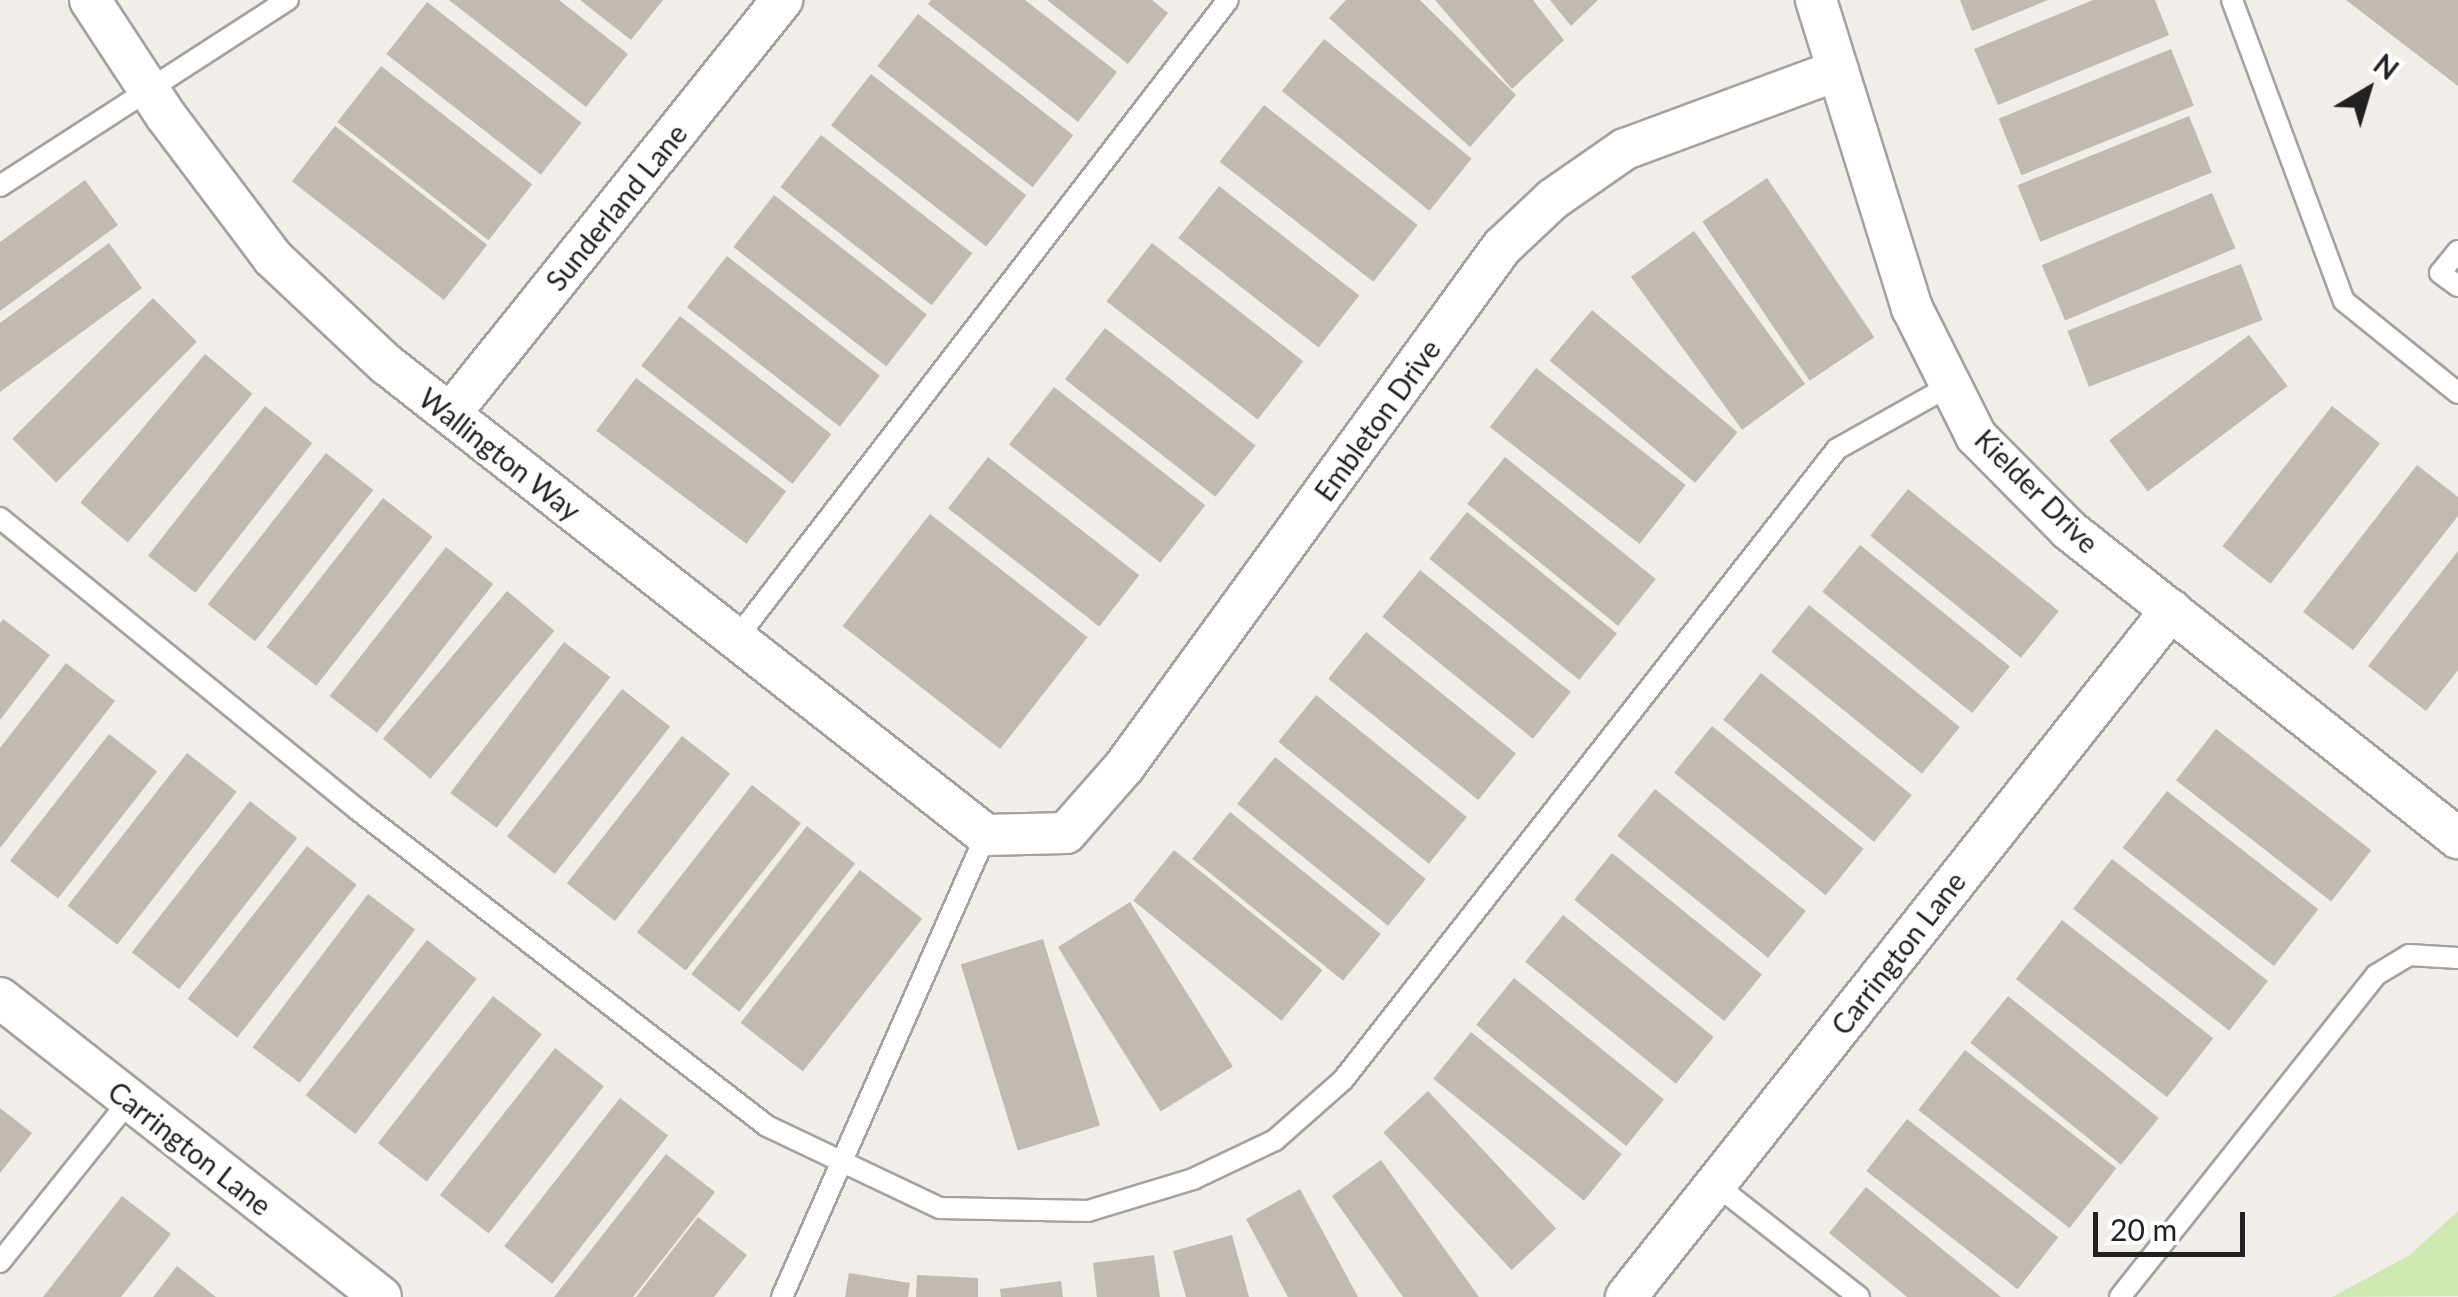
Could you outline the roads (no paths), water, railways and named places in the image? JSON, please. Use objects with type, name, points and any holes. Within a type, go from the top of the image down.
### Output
[{"type":"street","name":"Wallington Way","points":[[90,0],[273,258],[386,364],[986,835]]},
{"type":"street","name":"Sunderland Lane","points":[[450,414],[782,0]]},
{"type":"street","name":"Kielder Drive","points":[[1816,0],[1912,308],[1976,436],[2069,530],[2458,838]]},
{"type":"street","name":"Embleton Drive","points":[[986,835],[1066,833],[1124,767],[1502,247],[1553,198],[1625,149],[1838,70]]},
{"type":"street","name":"Carrington Lane","points":[[1626,1297],[2170,610]]},
{"type":"street","name":"Carrington Lane","points":[[0,998],[381,1297]]},
{"type":"lane","points":[[0,186],[153,92],[288,0]]},
{"type":"lane","points":[[736,639],[1228,0]]},
{"type":"lane","points":[[2232,0],[2344,301],[2458,393]]},
{"type":"lane","points":[[2458,250],[2440,272],[2458,286]]},
{"type":"lane","points":[[0,518],[358,810],[767,1126],[940,1208],[1088,1211],[1193,1179],[1275,1140],[1343,1080],[1837,450],[1951,385]]},
{"type":"lane","points":[[782,1297],[846,1162],[986,835]]},
{"type":"lane","points":[[2120,1297],[2376,975],[2409,955],[2458,958]]},
{"type":"lane","points":[[0,1262],[130,1100]]},
{"type":"lane","points":[[1715,1184],[1859,1297]]}]
